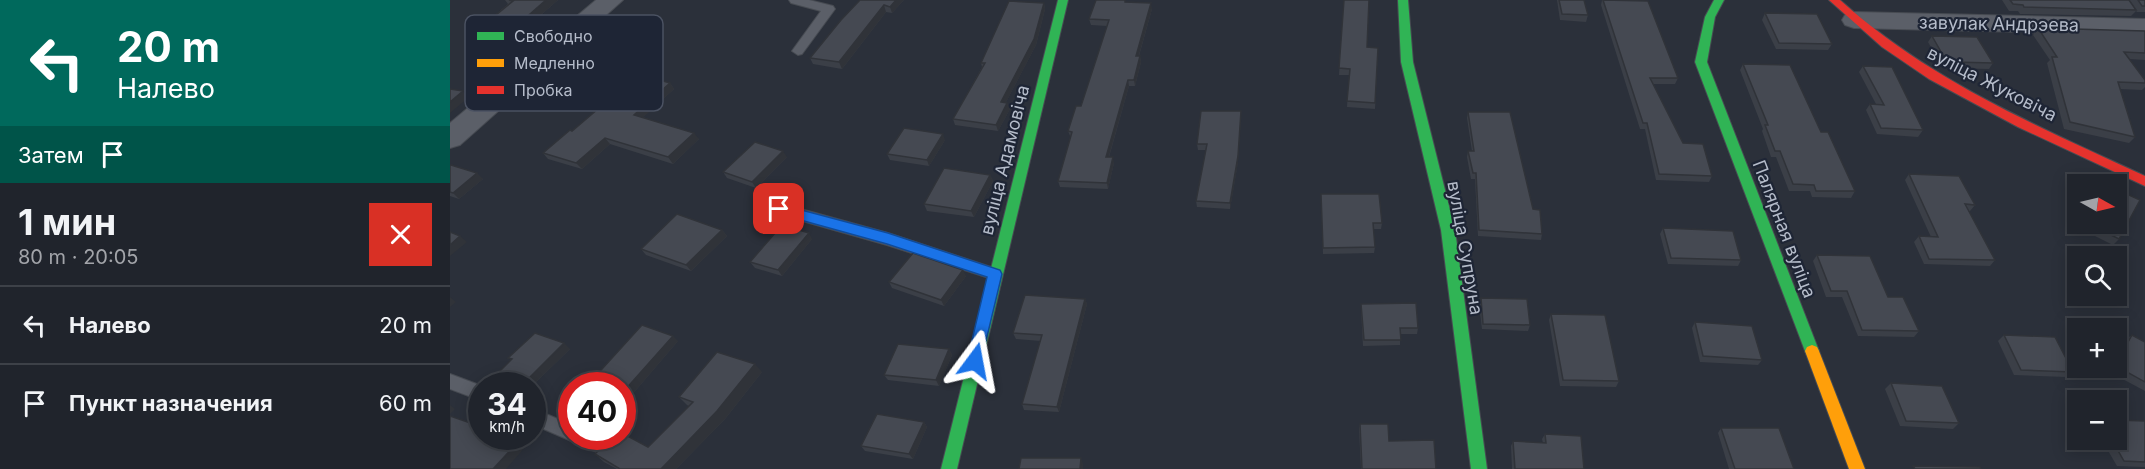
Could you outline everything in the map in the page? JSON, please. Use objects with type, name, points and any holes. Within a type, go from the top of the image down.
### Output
[{"type":"street","points":[[594,15],[611,0]]},
{"type":"street","name":"вуліца Адамовіча","points":[[949,469],[1064,0]]},
{"type":"street","name":"вуліца Супруна","points":[[1403,0],[1407,62],[1448,230],[1479,469]]},
{"type":"street","name":"Палярная вуліца","points":[[1719,0],[1710,16],[1701,62],[1857,469]]},
{"type":"street","name":"вуліца Жуковіча","points":[[1834,0],[1854,20],[1912,63],[1979,101],[2145,181]]},
{"type":"street","name":"завулак Андрэева","points":[[1854,20],[2145,27]]},
{"type":"street","points":[[450,138],[482,111]]},
{"type":"lane","points":[[795,0],[829,9],[798,51]]},
{"type":"lane","points":[[779,209],[888,239],[995,274]]},
{"type":"lane","points":[[450,381],[468,388]]},
{"type":"building","points":[[509,0],[546,0],[529,15],[496,15],[513,1]]},
{"type":"building","points":[[860,0],[896,0],[890,7],[884,5],[839,62],[810,58],[841,20]]},
{"type":"building","points":[[1096,0],[1151,3],[1136,56],[1140,56],[1134,80],[1128,80],[1106,157],[1113,157],[1107,183],[1058,181],[1072,132],[1068,131],[1076,106],[1081,106],[1109,20],[1089,19]]},
{"type":"building","points":[[1344,0],[1369,0],[1367,47],[1378,48],[1375,103],[1347,101],[1350,69],[1339,68]]},
{"type":"building","points":[[1559,0],[1584,0],[1588,15],[1562,14]]},
{"type":"building","points":[[1603,0],[1648,1],[1678,78],[1650,78],[1683,143],[1703,144],[1712,176],[1659,174],[1647,123],[1643,123]]},
{"type":"building","points":[[2010,0],[2129,0],[2136,10],[2024,7],[2013,4]]},
{"type":"building","points":[[2138,0],[2145,0],[2145,6],[2142,6]]},
{"type":"building","points":[[1009,1],[1044,3],[1034,39],[1001,102],[1007,103],[996,125],[953,119],[985,63],[981,63]]},
{"type":"building","points":[[1765,13],[1817,14],[1832,44],[1779,43]]},
{"type":"building","points":[[2038,28],[2145,31],[2145,53],[2124,52],[2145,83],[2118,82],[2135,137],[2070,122],[2052,57],[2057,57]]},
{"type":"building","points":[[1932,36],[1977,37],[1993,63],[1953,62],[1944,57]]},
{"type":"building","points":[[1743,64],[1790,65],[1821,132],[1828,132],[1855,191],[1816,191],[1814,185],[1793,184],[1780,151],[1775,151],[1765,125],[1768,125]]},
{"type":"building","points":[[1863,66],[1892,67],[1923,130],[1881,128],[1870,104],[1884,105]]},
{"type":"building","points":[[663,81],[670,83],[663,89]]},
{"type":"building","points":[[450,89],[463,91],[450,102]]},
{"type":"building","points":[[596,111],[638,111],[634,115],[694,133],[668,157],[605,138],[576,163],[543,153],[570,130],[572,131]]},
{"type":"building","points":[[1201,111],[1241,111],[1238,156],[1230,203],[1196,201],[1207,144],[1197,144]]},
{"type":"building","points":[[1468,112],[1510,112],[1533,209],[1540,210],[1542,234],[1479,230],[1476,173],[1473,173],[1468,151],[1474,151]]},
{"type":"building","points":[[904,128],[943,134],[927,160],[887,154]]},
{"type":"building","points":[[755,142],[783,151],[752,182],[723,172]]},
{"type":"building","points":[[451,165],[477,173],[453,193],[450,192]]},
{"type":"building","points":[[944,168],[990,175],[971,211],[924,204]]},
{"type":"building","points":[[1909,174],[1959,176],[1975,205],[1965,204],[1995,260],[1929,259],[1919,236],[1938,237]]},
{"type":"building","points":[[1321,194],[1379,194],[1382,223],[1373,223],[1375,247],[1323,248]]},
{"type":"building","points":[[2127,194],[2140,200],[2127,224]]},
{"type":"building","points":[[677,214],[722,230],[686,265],[641,249]]},
{"type":"building","points":[[782,225],[809,233],[778,270],[750,262]]},
{"type":"building","points":[[1663,228],[1733,231],[1741,260],[1671,258]]},
{"type":"building","points":[[450,232],[460,236],[450,245]]},
{"type":"building","points":[[2109,234],[2122,234],[2119,239]]},
{"type":"building","points":[[913,253],[963,270],[941,300],[889,282]]},
{"type":"building","points":[[1817,255],[1870,256],[1888,297],[1903,297],[1919,331],[1862,330],[1847,291],[1831,291]]},
{"type":"building","points":[[1025,295],[1085,299],[1057,407],[1022,404],[1042,335],[1013,333]]},
{"type":"building","points":[[1481,298],[1527,299],[1530,325],[1483,324]]},
{"type":"building","points":[[1416,303],[1418,328],[1400,328],[1401,340],[1364,340],[1361,304]]},
{"type":"building","points":[[1551,314],[1605,315],[1619,381],[1563,380]]},
{"type":"building","points":[[1695,322],[1752,326],[1762,360],[1703,356]]},
{"type":"building","points":[[642,325],[673,336],[636,378],[636,372],[599,372]]},
{"type":"building","points":[[535,333],[564,343],[535,372],[499,372],[512,359],[508,358]]},
{"type":"building","points":[[2004,335],[2055,337],[2067,360],[2067,372],[2021,370]]},
{"type":"building","points":[[2132,335],[2145,342],[2145,382],[2127,372],[2128,342]]},
{"type":"building","points":[[898,344],[949,349],[936,380],[884,375]]},
{"type":"building","points":[[717,352],[755,364],[717,411],[661,469],[620,469],[595,454],[599,450],[636,450],[636,441],[648,447],[693,402],[679,397]]},
{"type":"building","points":[[1891,383],[1942,386],[1959,423],[1906,421]]},
{"type":"building","points":[[877,414],[924,422],[909,454],[861,446]]},
{"type":"building","points":[[450,416],[468,422],[468,450],[511,450],[493,469],[450,469]]},
{"type":"building","points":[[2127,420],[2145,421],[2145,462],[2124,461],[2118,450],[2127,450]]},
{"type":"building","points":[[1360,424],[1388,424],[1389,441],[1434,440],[1436,469],[1362,469]]},
{"type":"building","points":[[1721,428],[1779,428],[1794,469],[1735,469]]},
{"type":"building","points":[[1545,434],[1581,436],[1584,469],[1515,469],[1513,441],[1546,443]]},
{"type":"building","points":[[1021,458],[1081,458],[1080,469],[1019,469]]},
{"type":"building","points":[[1913,466],[1980,467],[1981,469],[1915,469]]},
{"type":"traffic: fast","points":[[949,469],[1063,0]]},
{"type":"traffic: fast","points":[[1403,0],[1407,62],[1448,230],[1479,469]]},
{"type":"traffic: fast","points":[[1719,0],[1710,17],[1701,62],[1812,351]]},
{"type":"traffic: slow","points":[[1812,351],[1857,469]]},
{"type":"traffic: jam","points":[[1834,0],[1886,45],[1963,93],[2145,181]]},
{"type":"route","points":[[779,209],[888,239],[995,274],[975,361]]}]
